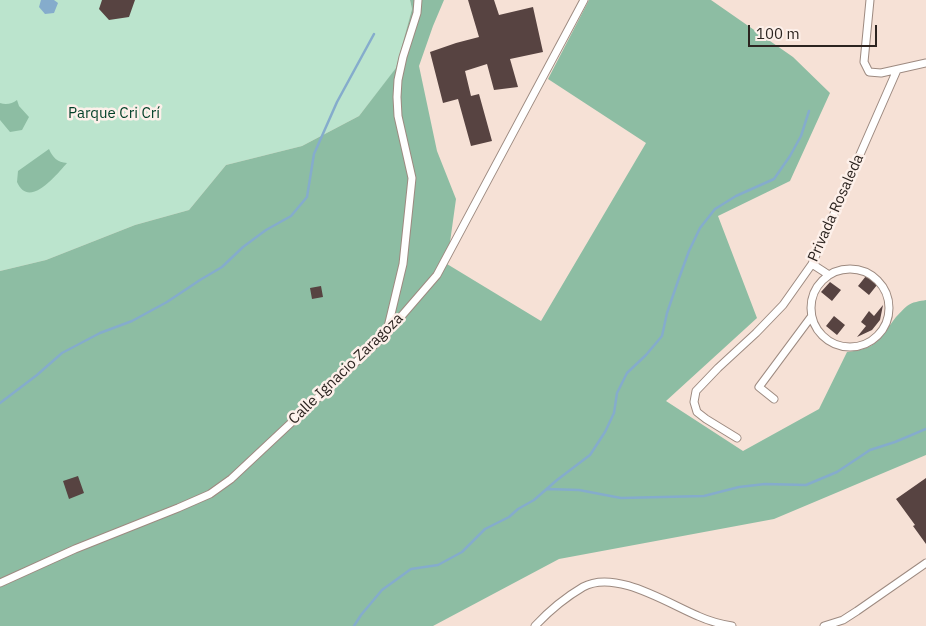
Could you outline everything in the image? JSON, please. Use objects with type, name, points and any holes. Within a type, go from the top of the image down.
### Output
[{"type":"street","points":[[386,334],[403,264],[412,178],[398,116],[398,80],[417,13],[418,0]]},
{"type":"street","name":"Calle Ignacio Zaragoza","points":[[0,584],[75,549],[210,494],[231,478],[386,334],[437,275],[584,0]]},
{"type":"street","points":[[870,0],[864,62],[869,72],[881,74],[926,64]]},
{"type":"street","name":"Privada Rosaleda","points":[[736,438],[697,412],[694,402],[696,391],[783,305],[812,264],[897,70]]},
{"type":"street","points":[[812,264],[829,275]]},
{"type":"street","points":[[852,269],[864,272],[875,278],[883,288],[888,299],[889,311],[886,323],[880,334],[870,342],[859,346],[847,347],[835,344],[824,338],[816,329],[811,317],[810,305],[813,293],[829,275],[840,270],[852,269]]},
{"type":"street","points":[[774,399],[759,387],[811,317]]},
{"type":"street","points":[[836,626],[926,564]]},
{"type":"street","points":[[535,626],[547,613],[584,586],[602,581],[636,588],[700,617],[732,626]]},
{"type":"street","points":[[824,626],[843,620]]},
{"type":"green space","name":"Parque Cri Crí","points":[[0,0],[410,0],[412,9],[396,69],[359,116],[302,146],[226,165],[189,210],[135,225],[46,260],[0,271]]},
{"type":"green space","points":[[410,0],[444,0],[419,66],[437,151],[456,199],[447,264],[541,321],[646,143],[548,79],[589,0],[711,0],[793,57],[830,93],[790,181],[718,216],[757,318],[666,401],[743,451],[819,409],[847,352],[857,351],[877,342],[906,307],[926,300],[926,455],[774,519],[559,559],[433,626],[0,626],[0,271],[46,260],[135,225],[189,210],[226,165],[302,146],[359,116],[396,68],[412,9]]},
{"type":"green space","points":[[17,100],[19,106],[29,117],[22,130],[10,132],[0,120],[0,103],[9,104]]},
{"type":"green space","points":[[49,149],[56,159],[67,163],[43,187],[28,192],[22,190],[17,182],[18,171]]},
{"type":"water","points":[[41,0],[54,0],[58,3],[54,13],[45,14],[39,7]]},
{"type":"building","points":[[102,0],[135,0],[129,17],[109,20],[99,9]]},
{"type":"building","points":[[468,0],[494,0],[499,15],[533,7],[543,52],[510,59],[518,87],[494,90],[487,64],[465,71],[471,96],[479,94],[492,141],[471,146],[458,99],[443,103],[430,52],[479,37]]},
{"type":"building","points":[[866,276],[877,285],[869,295],[858,286]]},
{"type":"building","points":[[830,282],[841,290],[832,301],[821,292]]},
{"type":"building","points":[[321,286],[323,297],[312,299],[310,288]]},
{"type":"building","points":[[883,305],[880,320],[872,330],[857,337],[866,326],[861,322],[869,311],[874,316]]},
{"type":"building","points":[[834,316],[845,325],[837,335],[826,326]]},
{"type":"building","points":[[78,476],[84,493],[69,499],[63,481]]},
{"type":"building","points":[[926,478],[926,544],[896,499]]},
{"type":"waterway","points":[[0,403],[62,353],[100,333],[132,321],[167,302],[222,267],[243,247],[266,230],[291,216],[307,197],[314,154],[337,102],[374,34]]},
{"type":"waterway","points":[[354,626],[382,590],[411,569],[438,565],[462,552],[485,529],[509,517],[518,509],[534,500],[590,455],[605,432],[614,413],[617,393],[627,373],[662,336],[667,313],[678,281],[700,228],[715,209],[736,196],[774,179],[801,136],[809,111]]},
{"type":"waterway","points":[[547,489],[579,490],[621,498],[704,496],[739,487],[765,484],[806,485],[837,472],[870,450],[926,429]]}]
